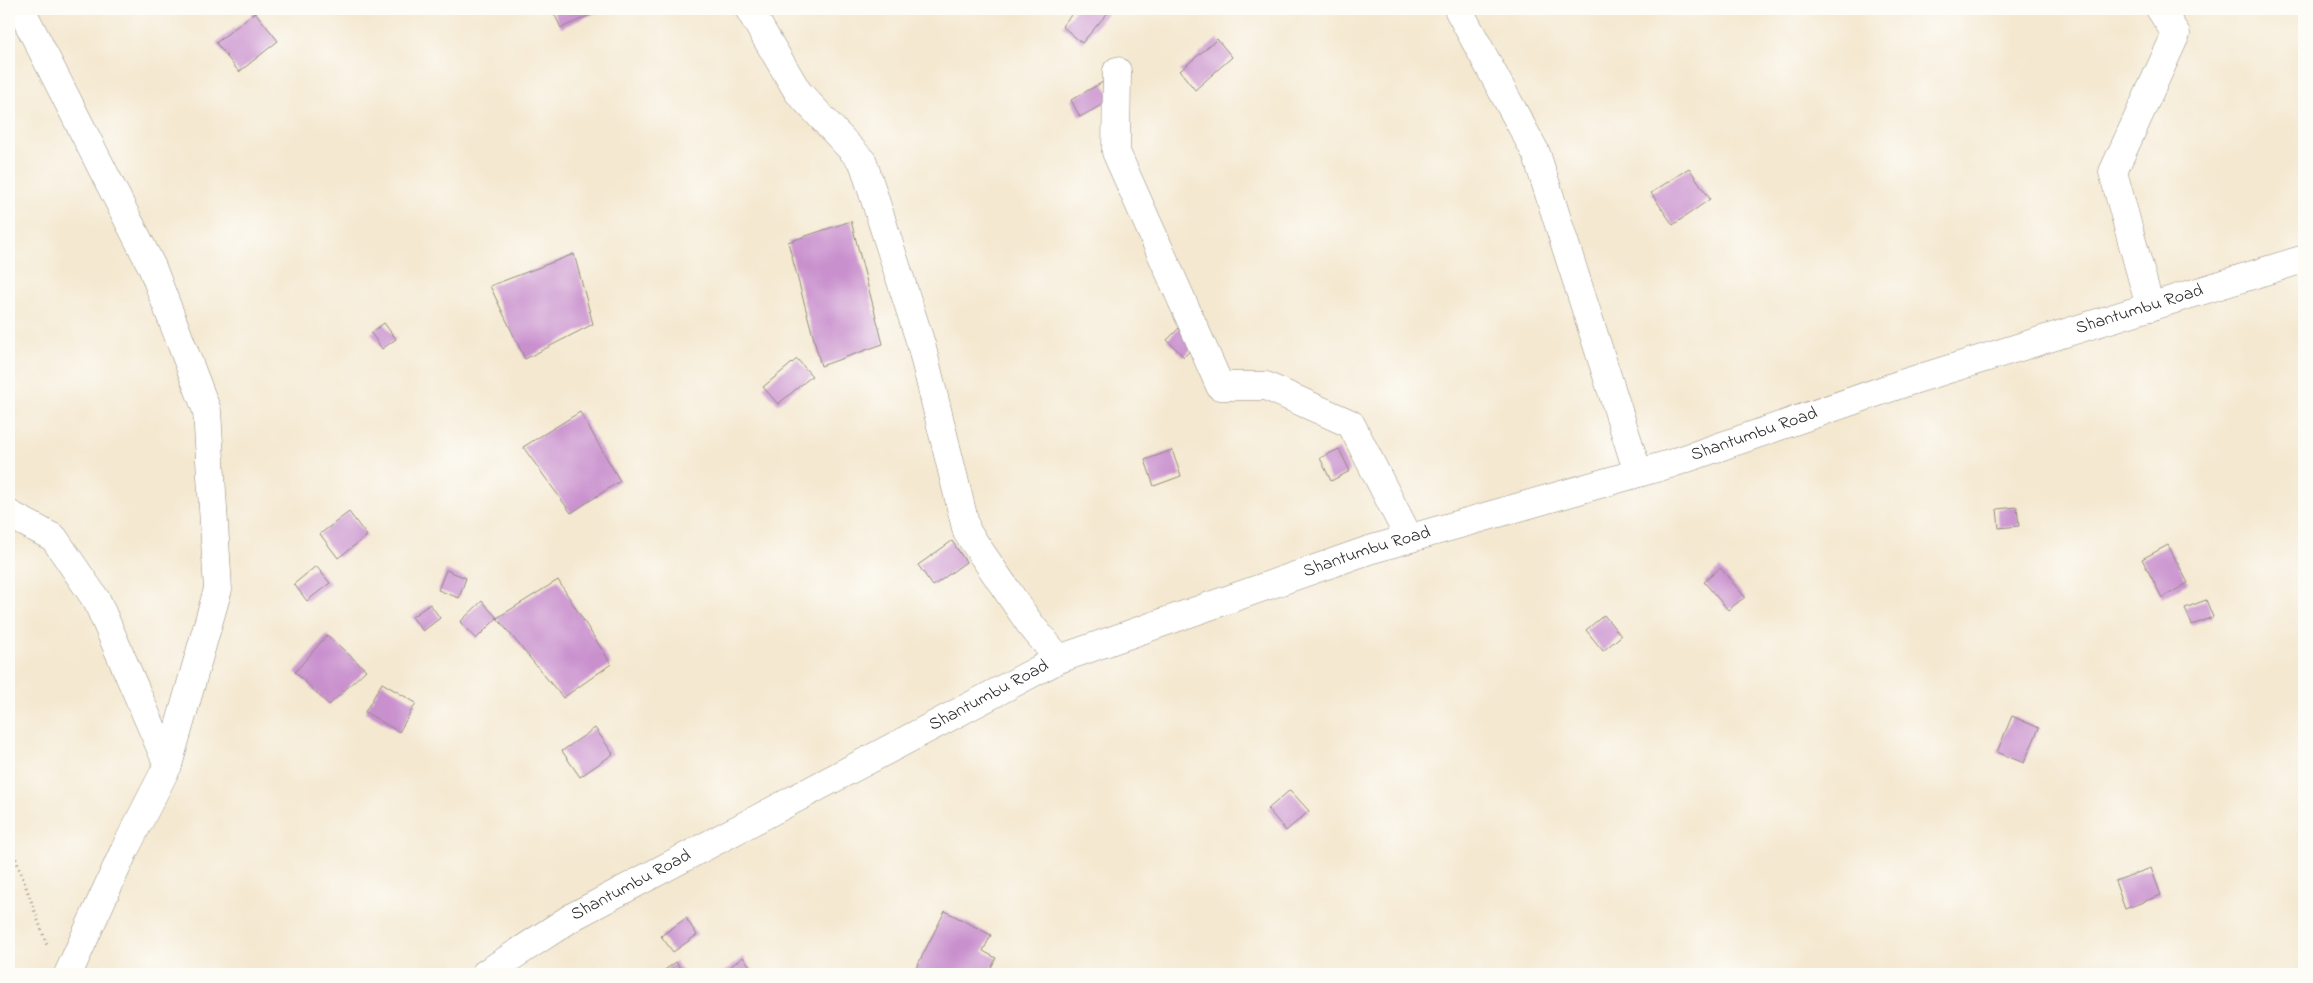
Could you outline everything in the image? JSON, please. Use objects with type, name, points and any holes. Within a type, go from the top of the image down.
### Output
[{"type":"street","points":[[21,9],[152,267],[207,411],[218,589],[168,765],[124,851],[68,974]]},
{"type":"street","points":[[750,9],[798,92],[863,162],[921,344],[967,532],[1030,624],[1058,659]]},
{"type":"street","points":[[1458,9],[1536,153],[1638,473]]},
{"type":"street","points":[[2150,307],[2113,172],[2176,34],[2160,9]]},
{"type":"street","points":[[1117,72],[1116,152],[1220,386],[1266,386],[1351,424],[1409,538]]},
{"type":"street","name":"Shantumbu Road","points":[[485,974],[574,916],[1058,659],[1369,550],[1670,464],[1904,382],[2304,259]]},
{"type":"street","points":[[9,514],[54,538],[97,601],[168,765]]},
{"type":"path","points":[[9,840],[47,947]]},
{"type":"building","points":[[552,9],[604,9],[561,28]]},
{"type":"building","points":[[1076,9],[1111,9],[1082,43],[1062,26]]},
{"type":"building","points":[[255,12],[278,41],[239,72],[216,43]]},
{"type":"building","points":[[1217,39],[1232,57],[1195,90],[1180,71]]},
{"type":"building","points":[[1103,82],[1112,99],[1080,117],[1071,100]]},
{"type":"building","points":[[1689,168],[1710,199],[1673,225],[1651,193]]},
{"type":"building","points":[[851,221],[883,344],[821,366],[788,242]]},
{"type":"building","points":[[574,254],[593,324],[525,359],[490,286]]},
{"type":"building","points":[[384,323],[396,339],[382,349],[371,333]]},
{"type":"building","points":[[1181,326],[1198,342],[1184,357],[1167,340]]},
{"type":"building","points":[[797,359],[812,376],[778,404],[763,387]]},
{"type":"building","points":[[580,412],[620,481],[571,513],[523,447]]},
{"type":"building","points":[[1339,449],[1350,471],[1331,481],[1320,458]]},
{"type":"building","points":[[1172,450],[1181,476],[1154,486],[1145,460]]},
{"type":"building","points":[[2017,507],[2019,526],[1999,528],[1997,509]]},
{"type":"building","points":[[349,512],[367,536],[338,558],[320,534]]},
{"type":"building","points":[[952,541],[966,562],[933,586],[918,565]]},
{"type":"building","points":[[2168,545],[2188,583],[2162,598],[2142,559]]},
{"type":"building","points":[[316,566],[330,583],[307,601],[294,584]]},
{"type":"building","points":[[1720,568],[1745,597],[1728,610],[1704,582]]},
{"type":"building","points":[[446,570],[466,578],[459,598],[438,590]]},
{"type":"building","points":[[558,580],[611,664],[563,698],[497,618]]},
{"type":"building","points":[[2206,600],[2213,617],[2192,625],[2185,608]]},
{"type":"building","points":[[482,601],[497,618],[476,639],[460,622]]},
{"type":"building","points":[[430,604],[440,618],[423,631],[412,617]]},
{"type":"building","points":[[1604,615],[1621,636],[1603,651],[1586,630]]},
{"type":"building","points":[[327,635],[366,670],[329,705],[295,672]]},
{"type":"building","points":[[382,683],[416,703],[399,732],[365,712]]},
{"type":"building","points":[[2012,716],[2039,728],[2024,763],[1997,752]]},
{"type":"building","points":[[595,728],[613,754],[580,777],[562,751]]},
{"type":"building","points":[[1290,790],[1309,811],[1286,831],[1268,809]]},
{"type":"building","points":[[2151,868],[2161,895],[2125,909],[2115,881]]},
{"type":"building","points":[[945,911],[991,935],[983,951],[996,958],[988,974],[913,974]]},
{"type":"building","points":[[686,918],[697,935],[673,952],[661,936]]},
{"type":"building","points":[[743,957],[756,974],[721,974]]},
{"type":"building","points":[[676,962],[684,974],[659,974]]}]
